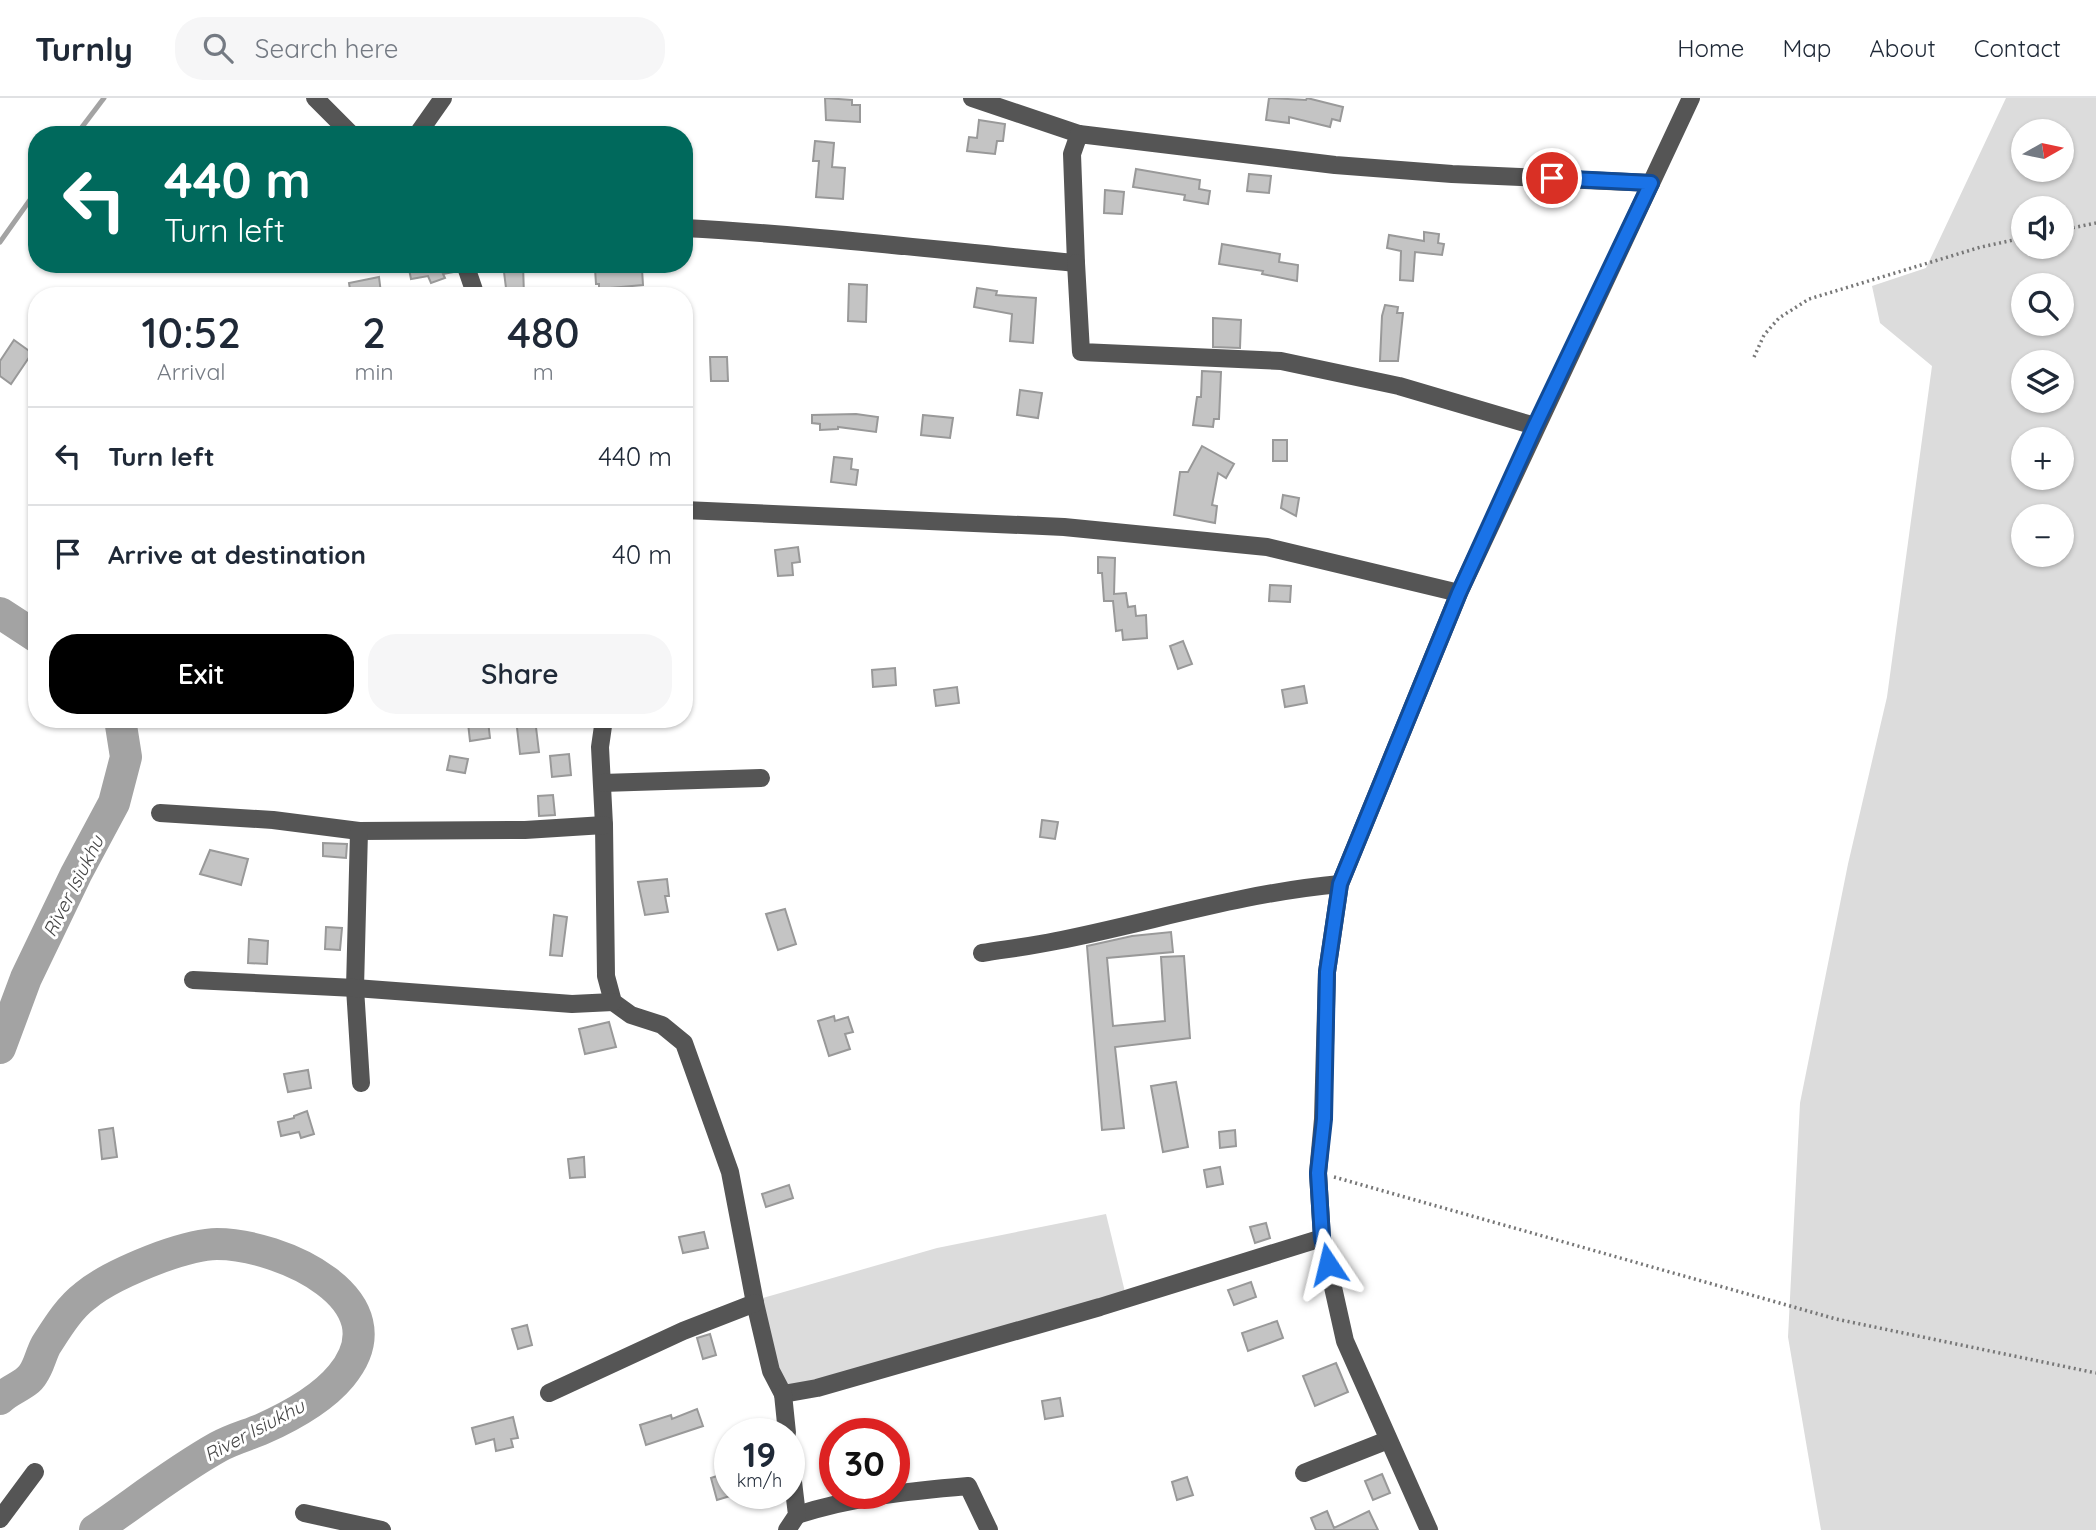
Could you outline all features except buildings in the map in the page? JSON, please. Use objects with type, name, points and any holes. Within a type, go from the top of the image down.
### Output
[{"type":"street","points":[[315,98],[343,126]]},
{"type":"street","points":[[423,126],[443,98]]},
{"type":"street","points":[[972,98],[1079,134],[1335,165],[1452,174],[1651,183]]},
{"type":"street","points":[[1429,1530],[1345,1341],[1322,1238],[1318,1173],[1324,1119],[1327,972],[1340,884],[1459,593],[1691,98]]},
{"type":"street","points":[[1079,134],[1072,154],[1081,352],[1281,361],[1399,386],[1535,426]]},
{"type":"street","points":[[693,228],[788,233],[1076,263]]},
{"type":"street","points":[[693,510],[1064,527],[1267,547],[1459,593]]},
{"type":"street","points":[[603,728],[600,747],[606,976],[612,1002]]},
{"type":"street","points":[[601,783],[761,778]]},
{"type":"street","points":[[160,813],[273,820],[359,831],[525,830],[604,825]]},
{"type":"street","points":[[359,831],[355,988],[361,1083]]},
{"type":"street","points":[[982,953],[1057,941],[1290,888],[1340,884]]},
{"type":"street","points":[[193,980],[355,988],[572,1004],[612,1002],[631,1015],[662,1025],[684,1043],[730,1172],[755,1303],[771,1370],[783,1394],[786,1418]]},
{"type":"street","points":[[783,1394],[817,1388],[1061,1318],[1322,1238]]},
{"type":"street","points":[[549,1393],[683,1331],[755,1303]]},
{"type":"street","points":[[1304,1474],[1388,1440]]},
{"type":"street","points":[[0,1519],[35,1472]]},
{"type":"street","points":[[792,1522],[833,1504],[893,1493],[968,1486],[989,1530]]},
{"type":"street","points":[[304,1513],[382,1530]]},
{"type":"path","points":[[2074,228],[2096,223]]},
{"type":"path","points":[[1754,357],[1764,335],[1779,318],[1810,299],[1981,247],[2011,241]]},
{"type":"path","points":[[1318,1173],[1836,1319],[2096,1373]]},
{"type":"shaded area","points":[[2006,98],[2096,98],[2096,1530],[1821,1530],[1788,1337],[1800,1103],[1848,864],[1887,697],[1932,366],[1880,323],[1872,286],[1926,268]]},
{"type":"shaded area","points":[[1106,1214],[1126,1296],[783,1391],[756,1300],[937,1248]]},
{"type":"waterway","points":[[83,126],[104,98]]},
{"type":"waterway","points":[[0,242],[28,203]]},
{"type":"waterway","name":"River Isiukhu","points":[[0,613],[28,631]]},
{"type":"waterway","name":"River Isiukhu","points":[[0,1048],[26,978],[114,803],[126,757],[121,728]]},
{"type":"waterway","name":"River Isiukhu","points":[[0,1399],[30,1378],[54,1332],[85,1296],[122,1274],[182,1250],[217,1244],[272,1254],[300,1265],[326,1281],[346,1300],[357,1323],[357,1348],[341,1376],[333,1384],[294,1413],[202,1456],[95,1530]]},
{"type":"route","points":[[1328,1264],[1322,1238],[1318,1173],[1324,1119],[1327,972],[1340,884],[1459,593],[1651,183],[1552,178]]}]
